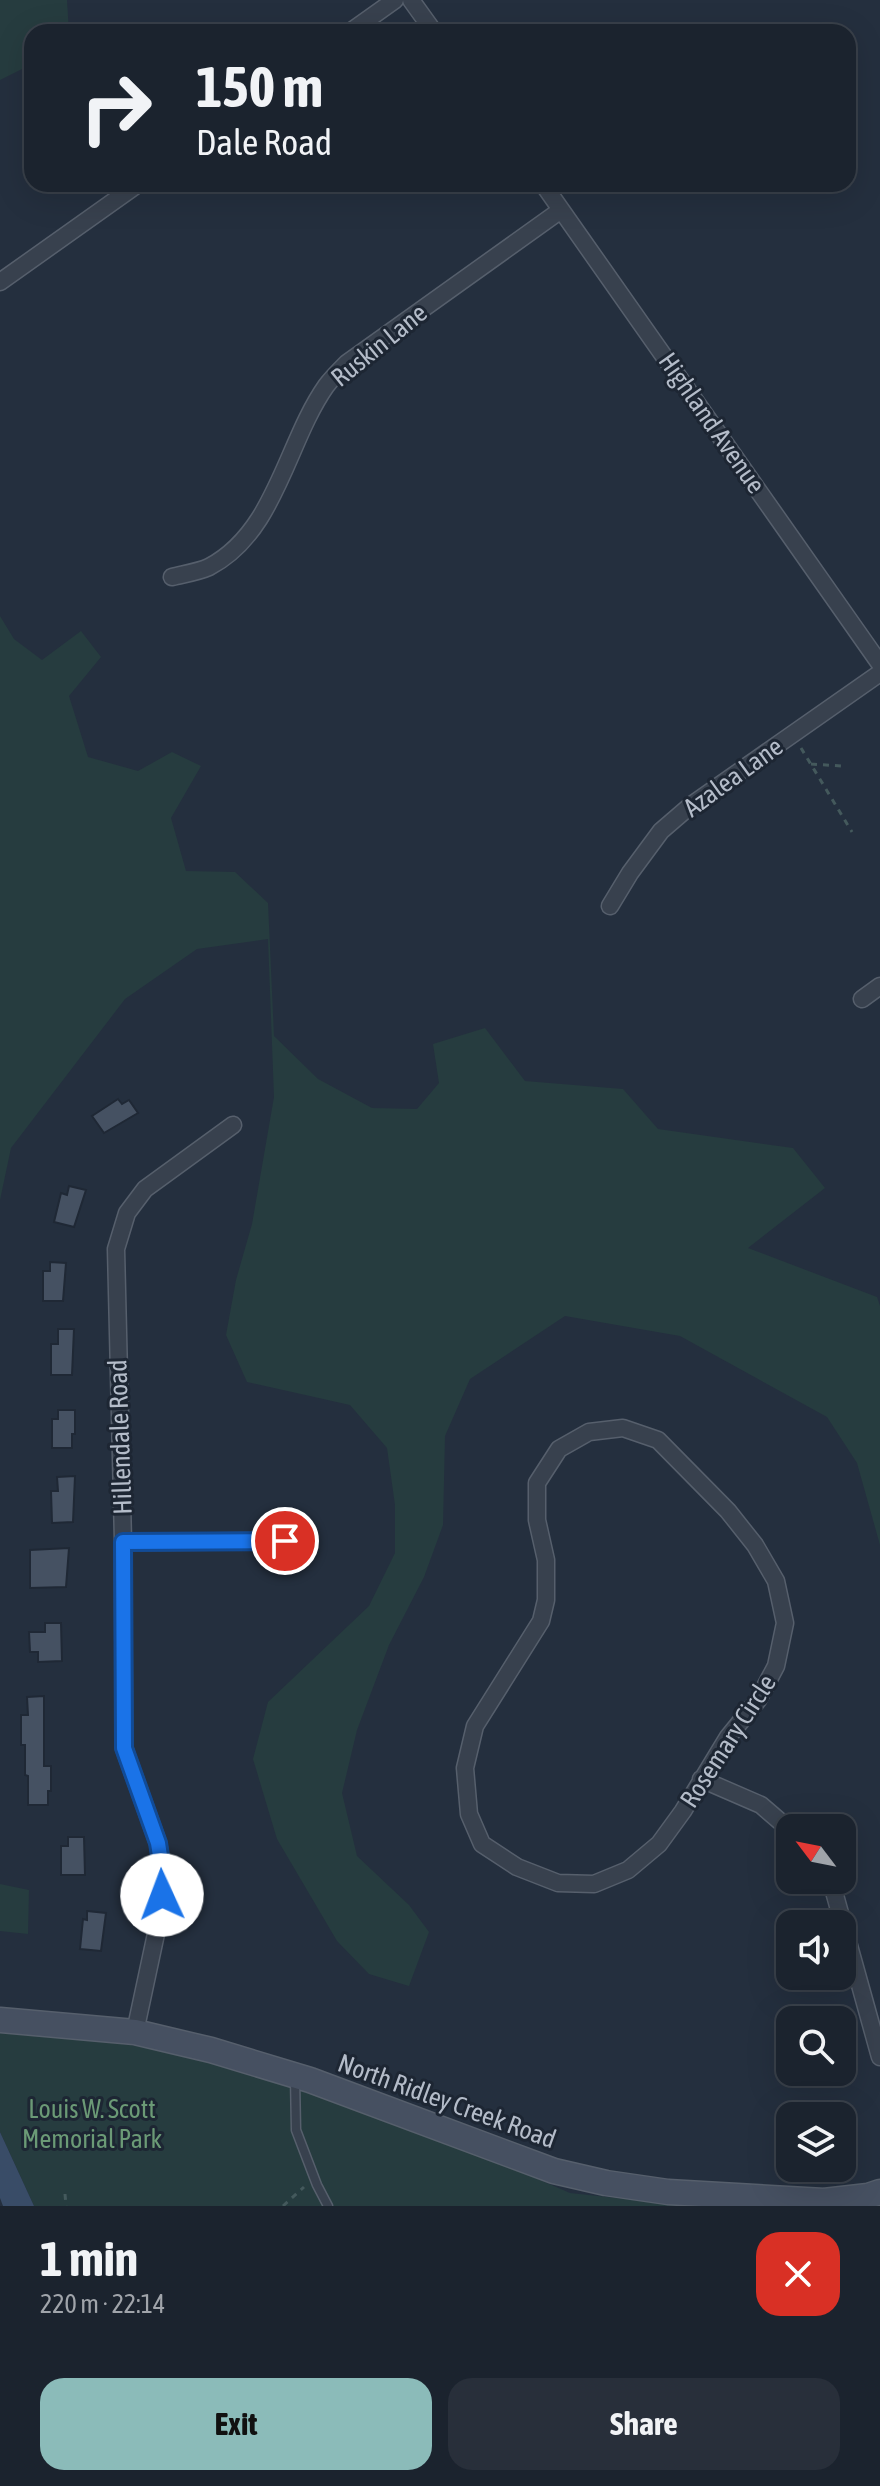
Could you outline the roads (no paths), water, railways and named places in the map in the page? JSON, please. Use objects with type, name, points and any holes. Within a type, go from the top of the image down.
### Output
[{"type":"street","points":[[361,24],[395,0]]},
{"type":"street","points":[[411,0],[428,24]]},
{"type":"street","points":[[0,282],[127,192]]},
{"type":"street","name":"Highland Avenue","points":[[549,192],[880,664]]},
{"type":"street","name":"Ruskin Lane","points":[[172,577],[207,568],[231,551],[257,521],[279,483],[326,385],[347,363],[561,210]]},
{"type":"street","name":"Azalea Lane","points":[[610,906],[661,831],[690,806],[880,673]]},
{"type":"street","points":[[862,999],[880,986]]},
{"type":"street","name":"Hillendale Road","points":[[135,2032],[160,1915],[163,1875],[158,1843],[124,1748],[116,1249],[127,1213],[145,1189],[233,1125]]},
{"type":"street","name":"Rosemary Circle","points":[[623,1428],[658,1440],[728,1511],[755,1545],[776,1581],[785,1623],[776,1666],[758,1700],[728,1737],[701,1779],[659,1844],[628,1870],[594,1884],[558,1883],[517,1867],[482,1844],[469,1814],[465,1768],[475,1726],[541,1621],[546,1600],[546,1560],[537,1520],[537,1483],[559,1449],[589,1432],[623,1428]]},
{"type":"street","points":[[123,1542],[285,1541]]},
{"type":"street","points":[[701,1779],[761,1805],[776,1818]]},
{"type":"street","points":[[835,1894],[880,2057]]},
{"type":"street","name":"North Ridley Creek Road","points":[[0,2020],[135,2032],[211,2050],[405,2114],[554,2171],[606,2183],[668,2192],[824,2201],[880,2192]]},
{"type":"lane","points":[[295,2076],[296,2130],[314,2179],[328,2206]]},
{"type":"water","points":[[0,2132],[34,2206],[3,2206],[0,2198]]},
{"type":"park label","name":"Louis W. Scott Memorial Park","points":[[92,2124]]}]
